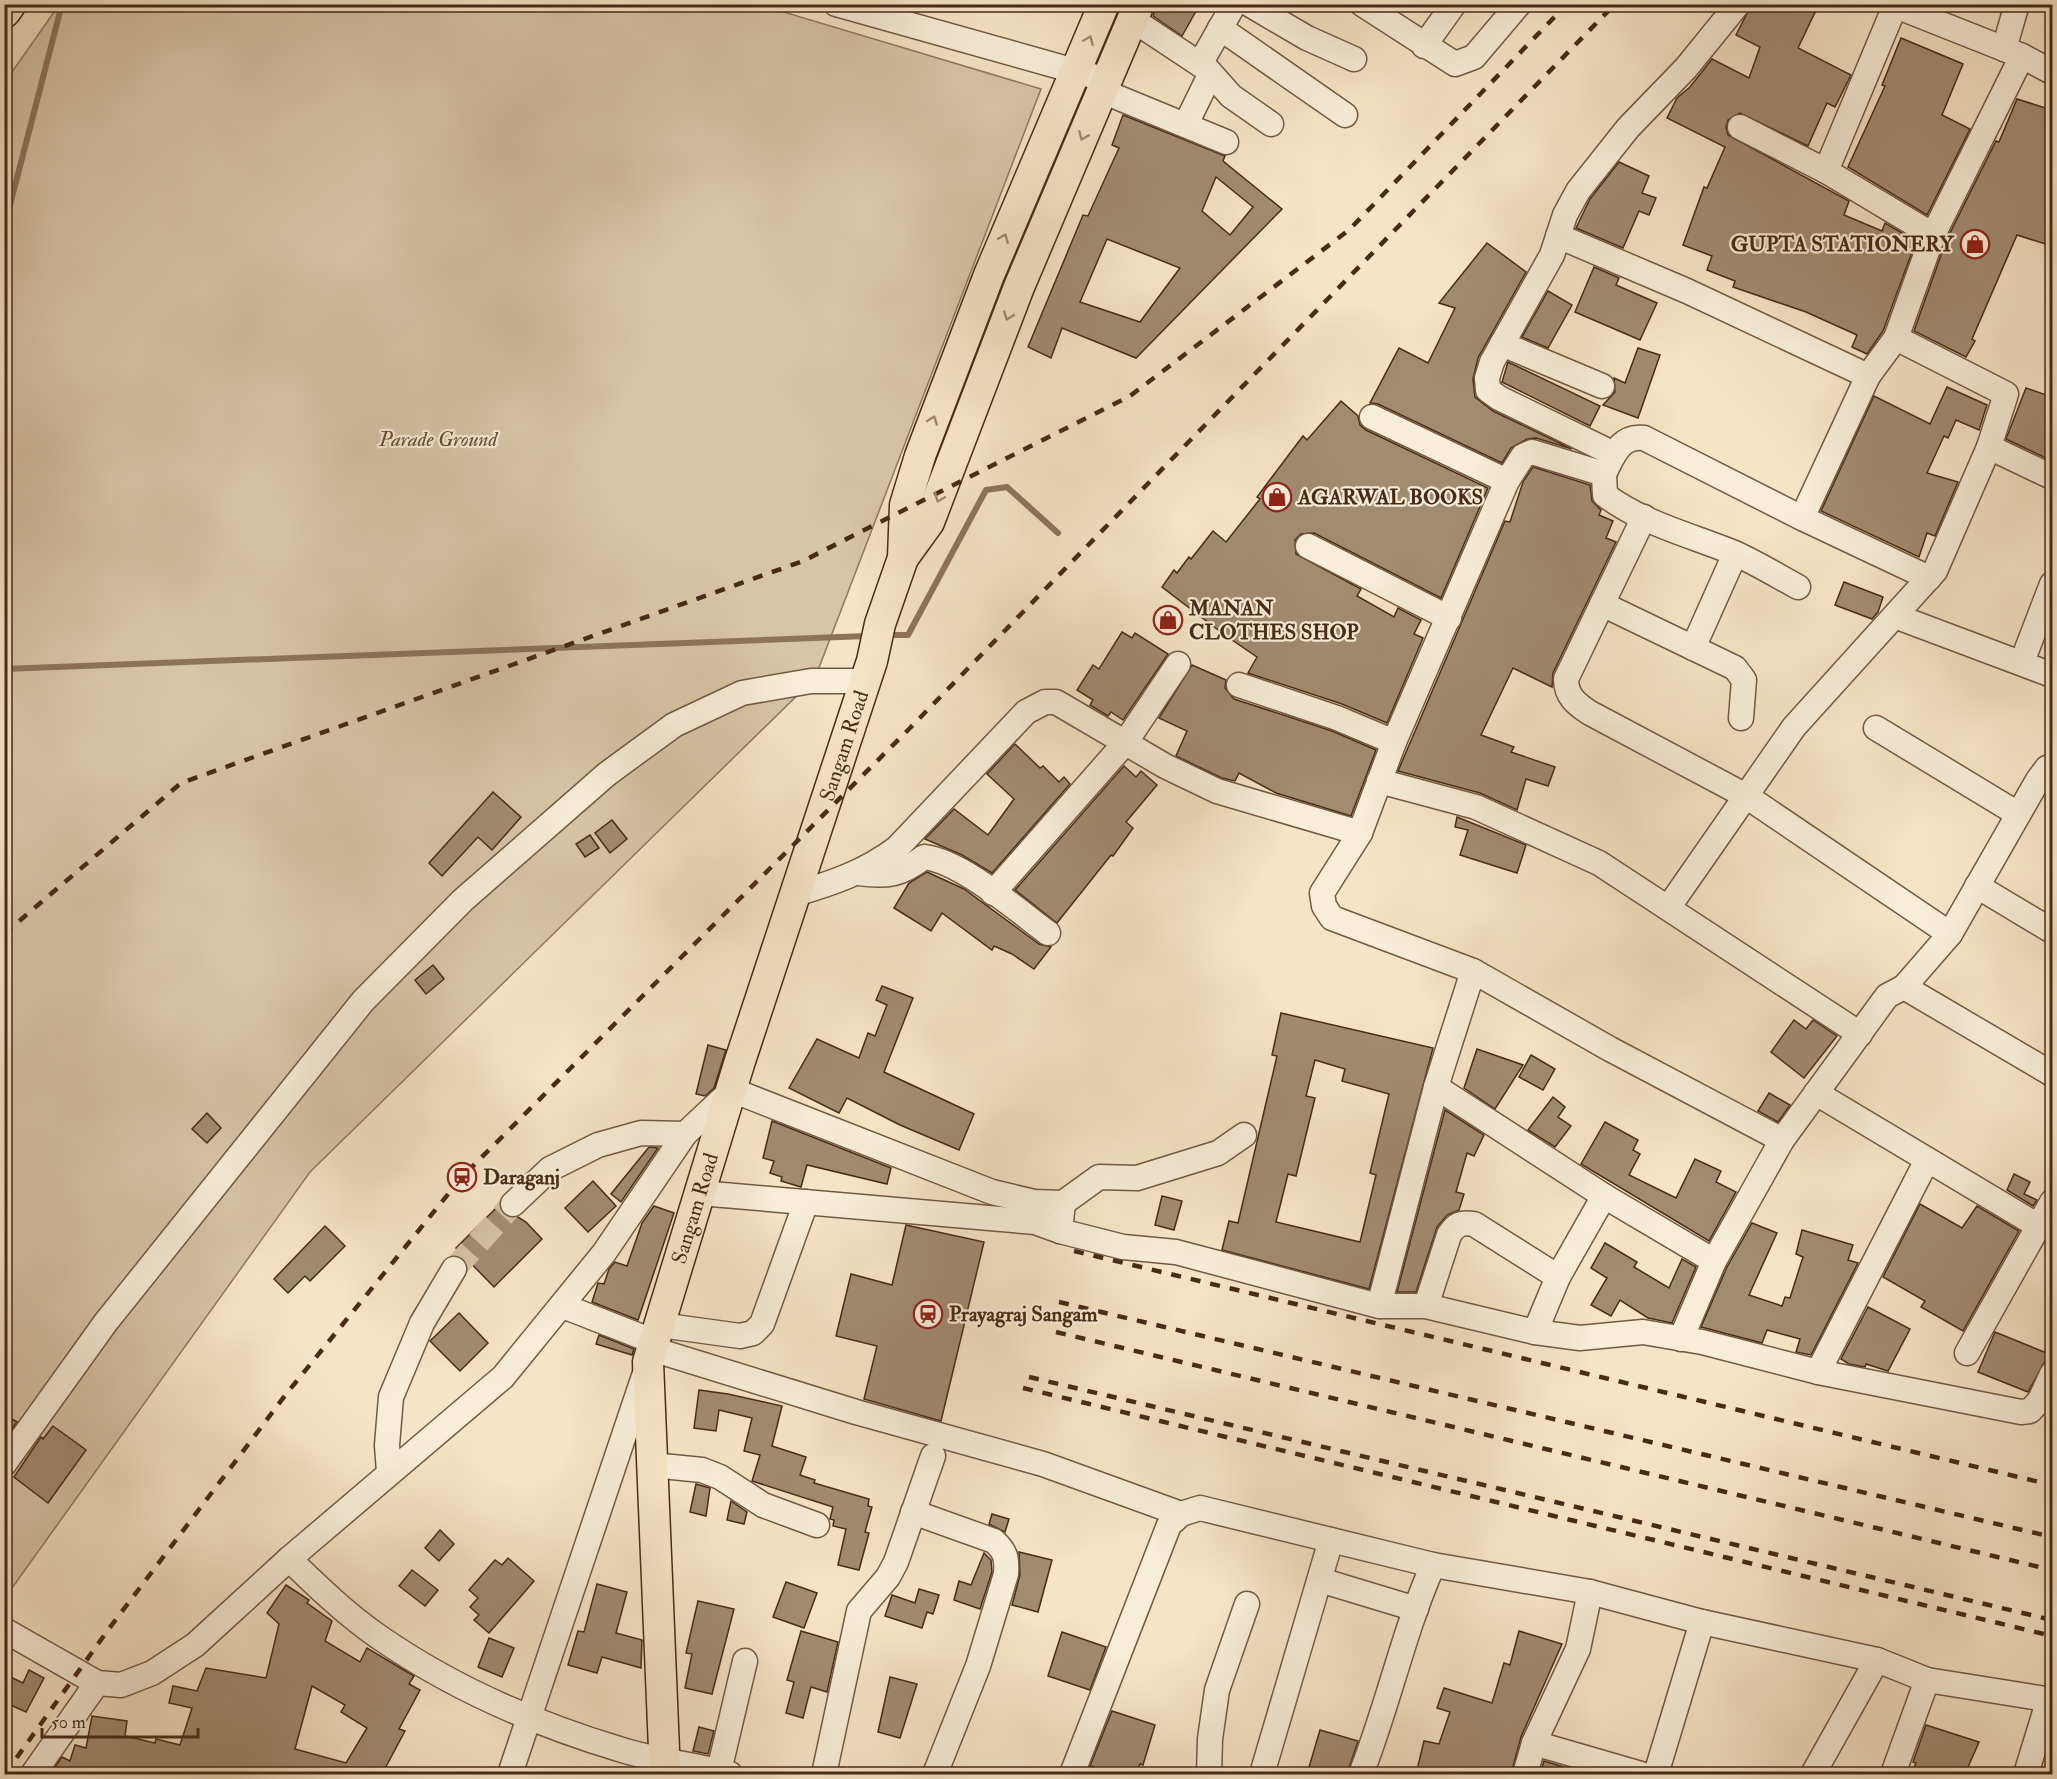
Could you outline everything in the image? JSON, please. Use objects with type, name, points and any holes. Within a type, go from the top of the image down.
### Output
[{"type":"highway","points":[[4,11],[9,4]]},
{"type":"main road","points":[[903,558],[905,505],[920,456],[989,275],[1104,4]]},
{"type":"main road","points":[[903,558],[930,522],[1019,287],[1136,12]]},
{"type":"main road","name":"Sangam Road","points":[[666,1768],[656,1595],[652,1465],[654,1345],[732,1090],[903,558]]},
{"type":"street","points":[[836,4],[1075,71],[1226,142]]},
{"type":"street","points":[[1362,4],[1455,64],[1474,57],[1519,4]]},
{"type":"street","points":[[1424,46],[1455,4]]},
{"type":"street","points":[[1609,464],[1488,390],[1487,378],[1502,344],[1552,255],[1578,191],[1628,128],[1686,68],[1738,4]]},
{"type":"street","points":[[1802,518],[1868,376],[1896,338],[1933,235],[2013,53],[2017,4]]},
{"type":"street","points":[[1186,124],[1220,28],[1247,5],[1307,38],[1354,59]]},
{"type":"street","points":[[1826,171],[1893,5],[2013,53],[2052,72]]},
{"type":"street","points":[[1136,12],[1205,70],[1231,96],[1271,124]]},
{"type":"street","points":[[1220,28],[1345,115]]},
{"type":"street","points":[[1740,127],[1826,171],[1933,235]]},
{"type":"street","points":[[1558,236],[1687,291],[1868,376]]},
{"type":"street","points":[[1668,908],[1794,728],[1935,571],[1989,447],[2006,394],[1896,338]]},
{"type":"street","points":[[1502,344],[1602,386]]},
{"type":"street","points":[[1372,417],[1507,481]]},
{"type":"street","points":[[1798,587],[1735,554],[1644,517],[1605,495],[1609,464],[1626,440],[1644,438],[1802,518],[1929,578]]},
{"type":"street","points":[[1989,447],[2052,477]]},
{"type":"street","points":[[1609,464],[1532,452],[1523,456],[1507,481],[1394,741],[1360,832],[1322,893],[1324,906],[1332,918],[1473,971],[1610,1049],[1782,1140]]},
{"type":"street","points":[[1644,517],[1566,679],[1566,690],[1577,705],[1746,796],[1950,934]]},
{"type":"street","points":[[1308,546],[1449,618]]},
{"type":"street","points":[[1693,648],[1735,554]]},
{"type":"street","points":[[2022,662],[2052,584]]},
{"type":"street","points":[[1602,604],[1735,668],[1744,680],[1741,718]]},
{"type":"street","points":[[1895,615],[2052,675]]},
{"type":"street","points":[[993,893],[1125,744],[1178,664]]},
{"type":"street","points":[[4,1464],[106,1322],[363,1001],[463,900],[607,774],[674,725],[742,693],[868,671]]},
{"type":"street","points":[[1239,685],[1337,718],[1394,741]]},
{"type":"street","points":[[795,894],[858,873],[897,848],[1026,712],[1045,702],[1056,702],[1072,709],[1125,744],[1217,791],[1360,832]]},
{"type":"street","points":[[1876,728],[2018,814]]},
{"type":"street","points":[[1681,1339],[1714,1261],[1782,1140],[1887,996],[1904,987],[1950,934],[2038,780],[2047,768],[2052,768]]},
{"type":"street","points":[[1379,781],[1476,807],[1599,863],[1860,1034]]},
{"type":"street","points":[[858,873],[890,874],[907,870],[924,857],[936,858],[993,893],[1048,933]]},
{"type":"street","points":[[1977,886],[2052,931]]},
{"type":"street","points":[[1379,1306],[1436,1087],[1473,971]]},
{"type":"street","points":[[1904,987],[2052,1074]]},
{"type":"street","points":[[1436,1087],[1604,1196],[1714,1261]]},
{"type":"street","points":[[4,1630],[97,1683],[121,1684],[152,1673],[195,1645],[389,1472],[503,1377],[604,1253],[685,1134],[732,1090],[992,1192],[1034,1202],[1063,1203],[1099,1177],[1137,1178],[1218,1153],[1244,1135]]},
{"type":"street","points":[[1816,1093],[2040,1227]]},
{"type":"street","points":[[513,1204],[550,1169],[598,1145],[641,1133],[685,1134]]},
{"type":"street","points":[[1818,1372],[1927,1160]]},
{"type":"street","points":[[700,1193],[1035,1222],[1060,1231],[1123,1247],[1176,1252],[1379,1306],[1426,1306],[1535,1332],[1580,1338],[1643,1332],[1982,1406],[2041,1408],[2040,1400],[2052,1374]]},
{"type":"street","points":[[1535,1332],[1558,1277],[1604,1196]]},
{"type":"street","points":[[654,1345],[753,1333],[762,1324],[806,1202]]},
{"type":"street","points":[[1967,1353],[2040,1227],[2052,1202]]},
{"type":"street","points":[[1060,1231],[1063,1203]]},
{"type":"street","points":[[1426,1306],[1449,1235],[1455,1226],[1463,1223],[1474,1224],[1558,1277]]},
{"type":"street","points":[[389,1472],[387,1445],[391,1397],[422,1323],[454,1269]]},
{"type":"street","points":[[563,1306],[654,1345],[856,1412],[1043,1464],[1182,1514]]},
{"type":"street","points":[[510,1774],[654,1345]]},
{"type":"street","points":[[824,1774],[858,1611],[888,1577],[933,1456]]},
{"type":"street","points":[[652,1465],[702,1470],[720,1477],[763,1505],[817,1525]]},
{"type":"street","points":[[1072,1774],[1169,1525],[1182,1514],[1200,1508],[1433,1565],[1590,1592],[1701,1622],[1877,1660],[1927,1680],[2051,1699],[2026,1774]]},
{"type":"street","points":[[913,1512],[994,1541],[1004,1550],[1007,1560],[1006,1574],[978,1666],[935,1774]]},
{"type":"street","points":[[1262,1774],[1331,1540]]},
{"type":"street","points":[[290,1559],[334,1602],[379,1637],[428,1668],[530,1718],[666,1768],[725,1773],[744,1661]]},
{"type":"street","points":[[1360,1774],[1376,1737],[1416,1609],[1433,1565]]},
{"type":"street","points":[[1320,1580],[1416,1609]]},
{"type":"street","points":[[1525,1774],[1534,1743],[1578,1649],[1590,1592]]},
{"type":"street","points":[[1209,1774],[1210,1739],[1217,1690],[1247,1604]]},
{"type":"street","points":[[1656,1774],[1701,1622]]},
{"type":"street","points":[[1813,1774],[1877,1660]]},
{"type":"street","points":[[1893,1774],[1927,1680]]},
{"type":"street","points":[[33,1774],[97,1683]]},
{"type":"street","points":[[1534,1743],[1641,1774]]},
{"type":"green space","name":"Parade Ground","points":[[757,4],[1041,89],[815,678],[310,1172],[7,1595],[5,1593],[5,82],[59,5]]},
{"type":"building","points":[[1157,4],[1200,4],[1182,36],[1153,16]]},
{"type":"building","points":[[1752,4],[1819,4],[1798,48],[1851,75],[1835,107],[1827,103],[1808,146],[1740,113],[1728,120],[1726,127],[1728,135],[1849,201],[1844,215],[1882,231],[1885,223],[1916,241],[1883,331],[1867,354],[1852,347],[1857,335],[1806,312],[1733,287],[1735,281],[1707,270],[1712,256],[1683,245],[1704,187],[1707,188],[1725,147],[1667,118],[1677,98],[1690,87],[1712,59],[1749,78],[1760,47],[1736,35]]},
{"type":"building","points":[[1901,38],[1963,64],[1942,115],[1970,129],[1927,215],[1848,167],[1885,86],[1882,85]]},
{"type":"building","points":[[2017,99],[2052,110],[2052,246],[2017,235],[1972,339],[1975,341],[1966,357],[1914,331],[1946,241],[1996,141],[1999,142]]},
{"type":"building","points":[[1123,115],[1225,156],[1223,161],[1282,209],[1136,358],[1062,328],[1051,358],[1028,347],[1083,215],[1088,216],[1119,148],[1112,145]],"holes":[[[1216,177],[1253,207],[1230,235],[1202,211]],[[1107,239],[1180,268],[1140,322],[1080,302]]]},
{"type":"building","points":[[1619,162],[1649,176],[1642,193],[1656,198],[1649,215],[1639,211],[1623,248],[1576,228],[1590,199]]},
{"type":"building","points":[[1487,243],[1526,272],[1478,358],[1473,379],[1475,397],[1493,411],[1572,449],[1536,438],[1527,439],[1511,448],[1502,463],[1378,404],[1370,403],[1399,348],[1428,363],[1455,308],[1439,303]]},
{"type":"building","points":[[1594,267],[1619,278],[1616,285],[1657,303],[1640,340],[1575,312]]},
{"type":"building","points":[[1548,291],[1572,305],[1548,348],[1522,337]]},
{"type":"building","points":[[1638,348],[1660,355],[1638,418],[1603,405],[1615,392],[1614,378],[1625,383]]},
{"type":"building","points":[[1508,362],[1600,406],[1590,426],[1502,382]]},
{"type":"building","points":[[1947,387],[1987,405],[1979,430],[1956,420],[1948,438],[1944,436],[1927,473],[1958,482],[1935,536],[1927,533],[1919,557],[1821,511],[1874,396],[1930,424]]},
{"type":"building","points":[[2026,388],[2052,397],[2052,461],[2006,439]]},
{"type":"building","points":[[1341,401],[1358,416],[1360,425],[1366,430],[1488,488],[1441,598],[1314,533],[1301,534],[1295,540],[1296,554],[1361,589],[1357,596],[1394,617],[1398,608],[1421,620],[1414,634],[1423,638],[1387,723],[1342,704],[1248,673],[1257,657],[1162,587],[1174,570],[1177,573],[1189,557],[1191,559],[1213,531],[1226,542],[1260,499],[1257,497],[1303,436],[1307,440]]},
{"type":"building","points":[[1533,467],[1590,485],[1592,501],[1601,510],[1599,515],[1613,521],[1606,538],[1616,542],[1553,673],[1552,687],[1513,668],[1481,735],[1514,747],[1511,752],[1555,767],[1548,786],[1526,779],[1517,810],[1480,793],[1398,771],[1505,521],[1510,522],[1523,482]]},
{"type":"building","points":[[1844,582],[1883,597],[1878,612],[1872,619],[1835,605]]},
{"type":"building","points":[[1122,632],[1132,638],[1135,633],[1168,654],[1123,720],[1111,712],[1108,716],[1090,705],[1093,700],[1077,690],[1093,665],[1099,669]]},
{"type":"building","points":[[1192,665],[1226,680],[1225,688],[1234,699],[1332,731],[1376,750],[1351,816],[1276,793],[1239,773],[1235,781],[1222,778],[1176,756],[1187,731],[1159,718]]},
{"type":"building","points":[[1015,744],[1040,768],[1043,766],[1059,782],[1064,777],[1070,784],[992,873],[962,855],[925,839],[954,809],[988,835],[1014,799],[987,774]]},
{"type":"building","points":[[1124,766],[1136,777],[1141,771],[1157,785],[1126,822],[1133,828],[1113,856],[1111,855],[1057,923],[1015,890]]},
{"type":"building","points":[[493,792],[521,817],[492,850],[478,837],[442,876],[429,863]]},
{"type":"building","points":[[1457,817],[1526,845],[1517,873],[1460,855],[1468,830],[1455,827]]},
{"type":"building","points":[[612,820],[627,839],[610,853],[595,833]]},
{"type":"building","points":[[590,835],[599,848],[585,857],[576,844]]},
{"type":"building","points":[[927,872],[964,889],[1039,944],[1051,947],[1034,969],[1012,954],[994,946],[992,950],[942,913],[931,931],[894,908],[909,883]]},
{"type":"building","points":[[433,965],[444,979],[426,994],[415,980]]},
{"type":"building","points":[[882,986],[913,998],[884,1072],[974,1114],[959,1150],[900,1125],[847,1098],[839,1113],[789,1088],[817,1039],[859,1058],[868,1033],[875,1036],[887,1005],[876,1000]]},
{"type":"building","points":[[1281,1013],[1433,1048],[1369,1289],[1222,1250],[1229,1221],[1238,1223],[1277,1056],[1272,1055]],"holes":[[[1315,1060],[1345,1069],[1342,1081],[1389,1094],[1370,1173],[1376,1175],[1360,1242],[1276,1222],[1288,1174],[1296,1176],[1315,1098],[1306,1096]]]},
{"type":"building","points":[[1794,1020],[1806,1029],[1813,1020],[1837,1036],[1804,1078],[1771,1052]]},
{"type":"building","points":[[708,1045],[726,1050],[714,1088],[705,1096],[696,1094]]},
{"type":"building","points":[[1477,1049],[1523,1065],[1495,1109],[1464,1088]]},
{"type":"building","points":[[1531,1055],[1555,1069],[1543,1090],[1519,1077]]},
{"type":"building","points":[[1769,1093],[1790,1105],[1778,1122],[1758,1111]]},
{"type":"building","points":[[1553,1097],[1565,1107],[1558,1117],[1571,1126],[1555,1147],[1528,1130]]},
{"type":"building","points":[[1445,1110],[1484,1135],[1474,1156],[1467,1153],[1456,1192],[1464,1194],[1459,1210],[1447,1215],[1437,1227],[1416,1292],[1397,1292]]},
{"type":"building","points":[[207,1113],[221,1128],[207,1143],[192,1129]]},
{"type":"building","points":[[772,1121],[891,1168],[887,1184],[807,1165],[801,1187],[781,1181],[782,1177],[770,1173],[774,1161],[763,1158]]},
{"type":"building","points":[[1605,1122],[1638,1140],[1633,1150],[1640,1154],[1629,1175],[1676,1198],[1695,1159],[1721,1171],[1716,1182],[1736,1192],[1709,1241],[1581,1164]]},
{"type":"building","points":[[649,1147],[658,1148],[621,1202],[611,1194]]},
{"type":"building","points":[[2014,1174],[2030,1182],[2024,1194],[2037,1200],[2033,1206],[2007,1190]]},
{"type":"building","points":[[593,1181],[616,1206],[588,1232],[565,1208]]},
{"type":"building","points":[[1162,1196],[1182,1201],[1174,1230],[1155,1225]]},
{"type":"building","points":[[1920,1204],[1962,1228],[1977,1206],[2019,1231],[1963,1331],[1921,1307],[1925,1301],[1883,1277]]},
{"type":"building","points":[[498,1206],[508,1217],[518,1217],[526,1222],[542,1239],[494,1287],[456,1248]]},
{"type":"building","points":[[654,1206],[674,1213],[638,1320],[592,1302],[598,1283],[604,1284],[609,1269],[615,1262],[627,1266],[642,1223]]},
{"type":"building","points":[[1752,1223],[1777,1233],[1749,1295],[1782,1306],[1785,1297],[1790,1298],[1803,1257],[1796,1254],[1802,1230],[1853,1245],[1848,1260],[1858,1263],[1811,1355],[1796,1352],[1800,1339],[1767,1330],[1762,1343],[1701,1327],[1727,1267]]},
{"type":"building","points":[[906,1225],[984,1242],[941,1421],[864,1399],[877,1346],[836,1336],[851,1274],[892,1285]]},
{"type":"building","points":[[325,1226],[345,1246],[310,1281],[305,1276],[288,1293],[274,1279]]},
{"type":"building","points":[[1605,1243],[1637,1262],[1634,1267],[1669,1288],[1682,1259],[1696,1267],[1672,1323],[1648,1318],[1620,1300],[1611,1316],[1591,1305],[1607,1278],[1591,1268]]},
{"type":"building","points":[[1868,1307],[1910,1329],[1888,1371],[1866,1364],[1865,1367],[1849,1364],[1841,1359]]},
{"type":"building","points":[[459,1313],[488,1343],[460,1371],[430,1341]]},
{"type":"building","points":[[1995,1332],[2049,1354],[2028,1392],[1978,1372]]},
{"type":"building","points":[[599,1335],[634,1349],[632,1355],[596,1344]]},
{"type":"building","points":[[699,1390],[782,1406],[772,1446],[806,1457],[800,1475],[815,1480],[814,1483],[869,1499],[868,1506],[872,1507],[865,1532],[869,1533],[859,1570],[838,1565],[846,1529],[833,1526],[834,1520],[830,1519],[833,1507],[752,1481],[760,1455],[744,1451],[752,1418],[719,1410],[716,1431],[694,1428]]},
{"type":"building","points":[[4,1414],[17,1422],[6,1436],[4,1435]]},
{"type":"building","points":[[53,1426],[86,1450],[48,1503],[14,1477],[41,1437],[43,1439]]},
{"type":"building","points":[[696,1484],[710,1488],[706,1516],[690,1512]]},
{"type":"building","points":[[731,1501],[747,1512],[744,1524],[727,1520]]},
{"type":"building","points":[[992,1514],[1009,1519],[1005,1532],[989,1524]]},
{"type":"building","points":[[440,1530],[454,1544],[439,1561],[425,1548]]},
{"type":"building","points":[[1019,1552],[1052,1560],[1038,1612],[1012,1605],[1020,1575]]},
{"type":"building","points":[[984,1553],[991,1560],[992,1572],[980,1609],[954,1600],[959,1581],[971,1585]]},
{"type":"building","points":[[508,1558],[534,1581],[489,1633],[474,1620],[479,1615],[470,1607],[478,1598],[469,1590],[495,1560],[502,1565]]},
{"type":"building","points":[[412,1570],[438,1590],[425,1606],[399,1586]]},
{"type":"building","points":[[786,1582],[817,1593],[804,1628],[773,1617]]},
{"type":"building","points":[[597,1584],[627,1592],[616,1633],[642,1640],[641,1668],[602,1657],[597,1673],[568,1665],[578,1631],[584,1632]]},
{"type":"building","points":[[286,1585],[309,1600],[307,1603],[332,1621],[325,1641],[360,1662],[367,1648],[414,1676],[409,1684],[420,1690],[399,1729],[405,1731],[382,1774],[190,1774],[172,1768],[171,1774],[50,1774],[62,1757],[70,1761],[75,1745],[86,1748],[92,1716],[127,1721],[125,1736],[155,1743],[156,1739],[180,1745],[192,1708],[169,1703],[173,1686],[197,1691],[206,1668],[266,1678],[279,1624],[267,1613]],"holes":[[[312,1686],[345,1705],[341,1712],[367,1728],[346,1763],[295,1749]]]},
{"type":"building","points":[[919,1589],[939,1595],[933,1614],[927,1612],[922,1628],[885,1616],[892,1595],[915,1603]]},
{"type":"building","points":[[698,1601],[734,1609],[712,1694],[685,1688],[692,1654],[686,1653]]},
{"type":"building","points":[[801,1631],[838,1642],[827,1692],[811,1687],[803,1718],[786,1713],[794,1682],[787,1680]]},
{"type":"building","points":[[1519,1631],[1562,1644],[1521,1737],[1511,1774],[1416,1774],[1424,1741],[1439,1744],[1450,1712],[1437,1708],[1444,1688],[1492,1703],[1504,1663],[1510,1665]]},
{"type":"building","points":[[1062,1632],[1106,1647],[1090,1690],[1048,1676]]},
{"type":"building","points":[[489,1638],[514,1648],[502,1677],[478,1667]]},
{"type":"building","points":[[29,1670],[44,1678],[26,1712],[4,1702],[4,1674],[23,1683]]},
{"type":"building","points":[[890,1677],[917,1684],[900,1738],[878,1732]]},
{"type":"building","points":[[1112,1711],[1155,1725],[1143,1765],[1140,1764],[1136,1774],[1092,1774],[1094,1767],[1090,1766]]},
{"type":"building","points":[[1926,1725],[1979,1742],[1965,1774],[1911,1774]]},
{"type":"building","points":[[699,1727],[714,1731],[708,1754],[693,1751]]},
{"type":"building","points":[[1320,1730],[1358,1741],[1347,1774],[1307,1774]]},
{"type":"building","points":[[1544,1761],[1581,1772],[1581,1774],[1540,1774]]},
{"type":"waterway","points":[[4,228],[62,4]]},
{"type":"waterway","points":[[887,635],[908,635],[986,490],[1007,487],[1058,533]]},
{"type":"waterway","points":[[4,669],[867,636]]},
{"type":"tunnel","points":[[454,1269],[513,1204]]},
{"type":"railway","points":[[4,934],[181,783],[803,561],[1130,396],[1349,230],[1567,4]]},
{"type":"railway","points":[[5,1774],[108,1630],[287,1393],[462,1177],[910,728],[1615,4]]},
{"type":"railway","points":[[1074,1251],[2052,1485]]},
{"type":"railway","points":[[1059,1302],[2052,1537]]},
{"type":"railway","points":[[1056,1332],[2052,1570]]},
{"type":"railway","points":[[1029,1377],[2052,1620]]},
{"type":"railway","points":[[1023,1388],[2052,1636]]},
{"type":"place","name":"GUPTA STATIONERY","points":[[1975,244]]},
{"type":"place","name":"AGARWAL BOOKS","points":[[1277,497]]},
{"type":"place","name":"MANAN CLOTHES SHOP","points":[[1168,620]]},
{"type":"place","name":"Daraganj","points":[[462,1177]]},
{"type":"place","name":"Prayagraj Sangam","points":[[928,1314]]}]
